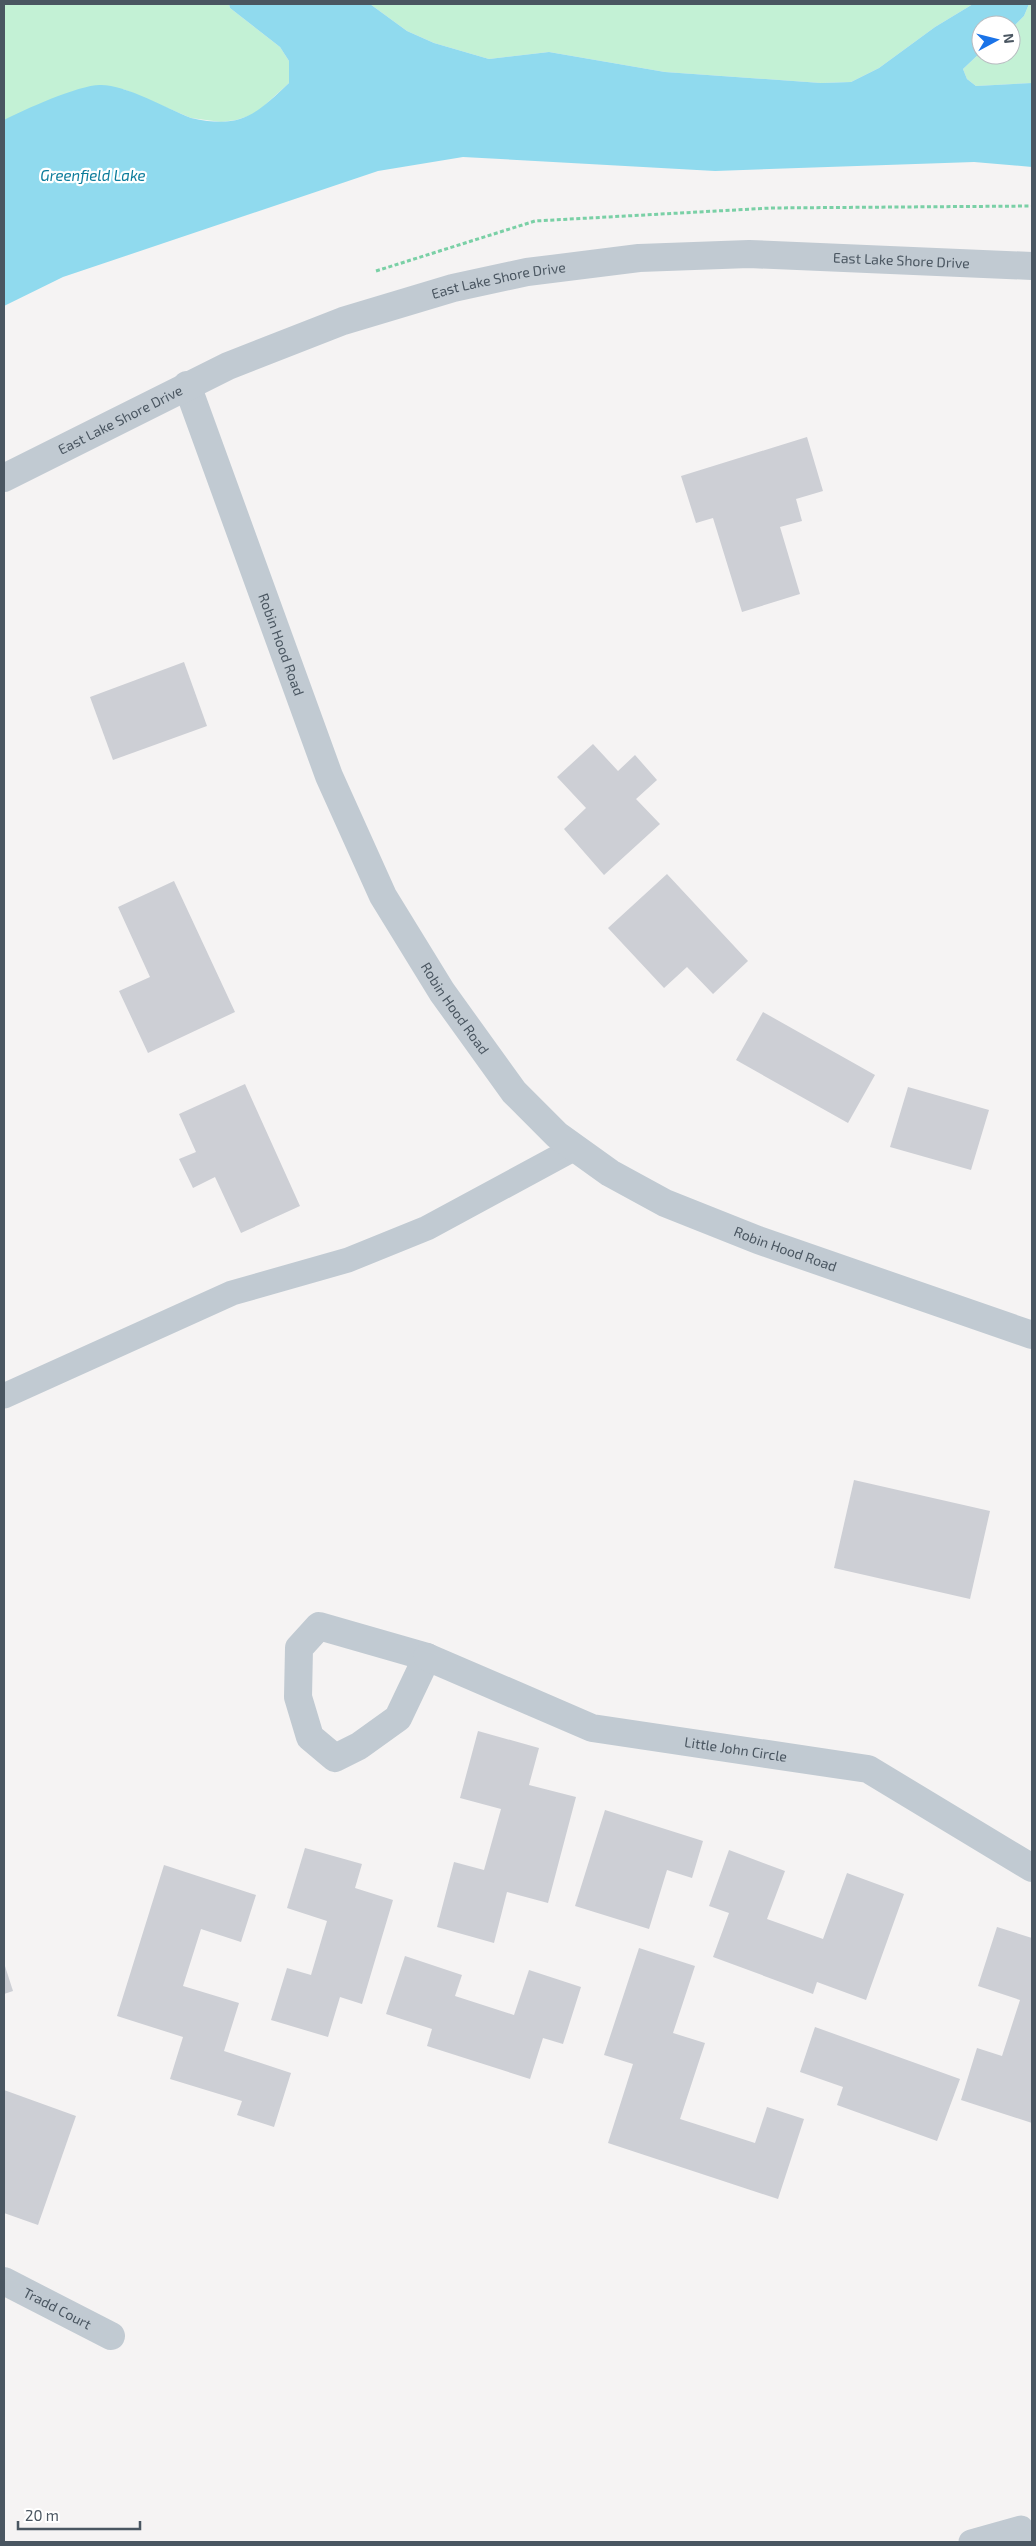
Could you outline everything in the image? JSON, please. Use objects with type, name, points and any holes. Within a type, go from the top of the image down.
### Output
[{"type":"street","name":"East Lake Shore Drive","points":[[4,478],[228,366],[343,321],[453,288],[527,272],[640,258],[749,254],[1032,266]]},
{"type":"street","name":"Robin Hood Road","points":[[187,385],[329,776],[383,896],[442,992],[514,1092],[557,1134],[610,1173],[666,1204],[758,1240],[1032,1335]]},
{"type":"street","name":"Little John Circle","points":[[427,1657],[398,1718],[360,1746],[335,1758],[310,1737],[298,1697],[299,1648],[319,1626],[427,1657],[592,1728],[868,1769],[1032,1868]]},
{"type":"street","name":"Tradd Court","points":[[4,2281],[111,2336]]},
{"type":"lane","points":[[4,1396],[232,1293],[348,1260],[427,1228],[576,1148]]},
{"type":"lane","points":[[971,2542],[1021,2528],[1025,2542]]},
{"type":"green space","points":[[4,4],[229,4],[230,8],[280,47],[289,61],[289,83],[255,114],[221,122],[191,118],[123,89],[4,120]]},
{"type":"green space","points":[[370,4],[973,4],[935,27],[879,68],[851,82],[821,83],[665,72],[549,52],[489,59],[434,43],[407,31]]},
{"type":"green space","points":[[1029,4],[1032,4],[1032,83],[976,86],[967,79],[963,69],[971,61],[971,65],[1021,65],[1021,19]]},
{"type":"water","name":"Greenfield Lake","points":[[229,4],[370,4],[407,31],[434,43],[489,59],[549,52],[665,72],[821,83],[851,82],[879,68],[935,27],[973,4],[1029,4],[1021,19],[1021,15],[971,15],[971,61],[963,69],[967,79],[976,86],[1032,83],[1032,167],[974,162],[715,171],[463,157],[378,171],[63,277],[4,306],[4,120],[67,93],[101,85],[134,93],[191,118],[222,122],[246,117],[266,104],[289,83],[289,61],[280,47],[230,8]]},
{"type":"building","points":[[807,437],[823,491],[796,499],[802,521],[780,527],[800,594],[742,612],[713,518],[696,523],[681,476]]},
{"type":"building","points":[[184,662],[207,726],[113,760],[90,697]]},
{"type":"building","points":[[593,744],[618,771],[635,755],[657,780],[636,799],[660,824],[604,875],[564,829],[586,808],[557,777]]},
{"type":"building","points":[[667,874],[748,961],[713,994],[687,967],[664,988],[608,928]]},
{"type":"building","points":[[174,881],[235,1012],[148,1053],[119,991],[150,977],[118,907]]},
{"type":"building","points":[[763,1012],[875,1075],[848,1123],[736,1060]]},
{"type":"building","points":[[245,1084],[300,1206],[241,1233],[215,1177],[193,1188],[179,1159],[196,1152],[179,1114]]},
{"type":"building","points":[[908,1087],[989,1110],[971,1170],[890,1147]]},
{"type":"building","points":[[854,1480],[990,1511],[970,1599],[834,1568]]},
{"type":"building","points":[[478,1731],[539,1748],[529,1785],[576,1797],[548,1903],[507,1892],[494,1943],[437,1927],[454,1862],[484,1870],[501,1809],[460,1798]]},
{"type":"building","points":[[605,1810],[703,1841],[692,1878],[667,1870],[649,1929],[575,1906]]},
{"type":"building","points":[[305,1848],[362,1864],[355,1888],[393,1900],[362,2004],[340,1997],[328,2037],[271,2020],[287,1968],[311,1975],[327,1921],[287,1908]]},
{"type":"building","points":[[729,1850],[785,1871],[767,1919],[823,1939],[847,1873],[904,1894],[866,2000],[817,1982],[813,1994],[713,1957],[729,1913],[709,1906]]},
{"type":"building","points":[[164,1865],[256,1895],[241,1942],[201,1929],[183,1986],[239,2003],[224,2051],[291,2073],[274,2127],[237,2115],[242,2101],[170,2079],[183,2037],[117,2016]]},
{"type":"building","points":[[997,1927],[1032,1938],[1032,2123],[961,2100],[977,2048],[1002,2056],[1020,2000],[978,1986]]},
{"type":"building","points":[[639,1948],[695,1966],[673,2033],[705,2043],[680,2119],[755,2143],[767,2107],[804,2119],[778,2199],[608,2143],[633,2064],[604,2055]]},
{"type":"building","points":[[405,1956],[462,1975],[455,1996],[514,2015],[529,1970],[581,1987],[563,2044],[543,2038],[530,2079],[427,2046],[432,2029],[386,2014]]},
{"type":"building","points":[[4,1963],[13,1991],[4,1994]]},
{"type":"building","points":[[815,2027],[960,2079],[937,2141],[837,2105],[843,2087],[800,2072]]},
{"type":"building","points":[[4,2090],[76,2116],[38,2225],[4,2213]]}]
